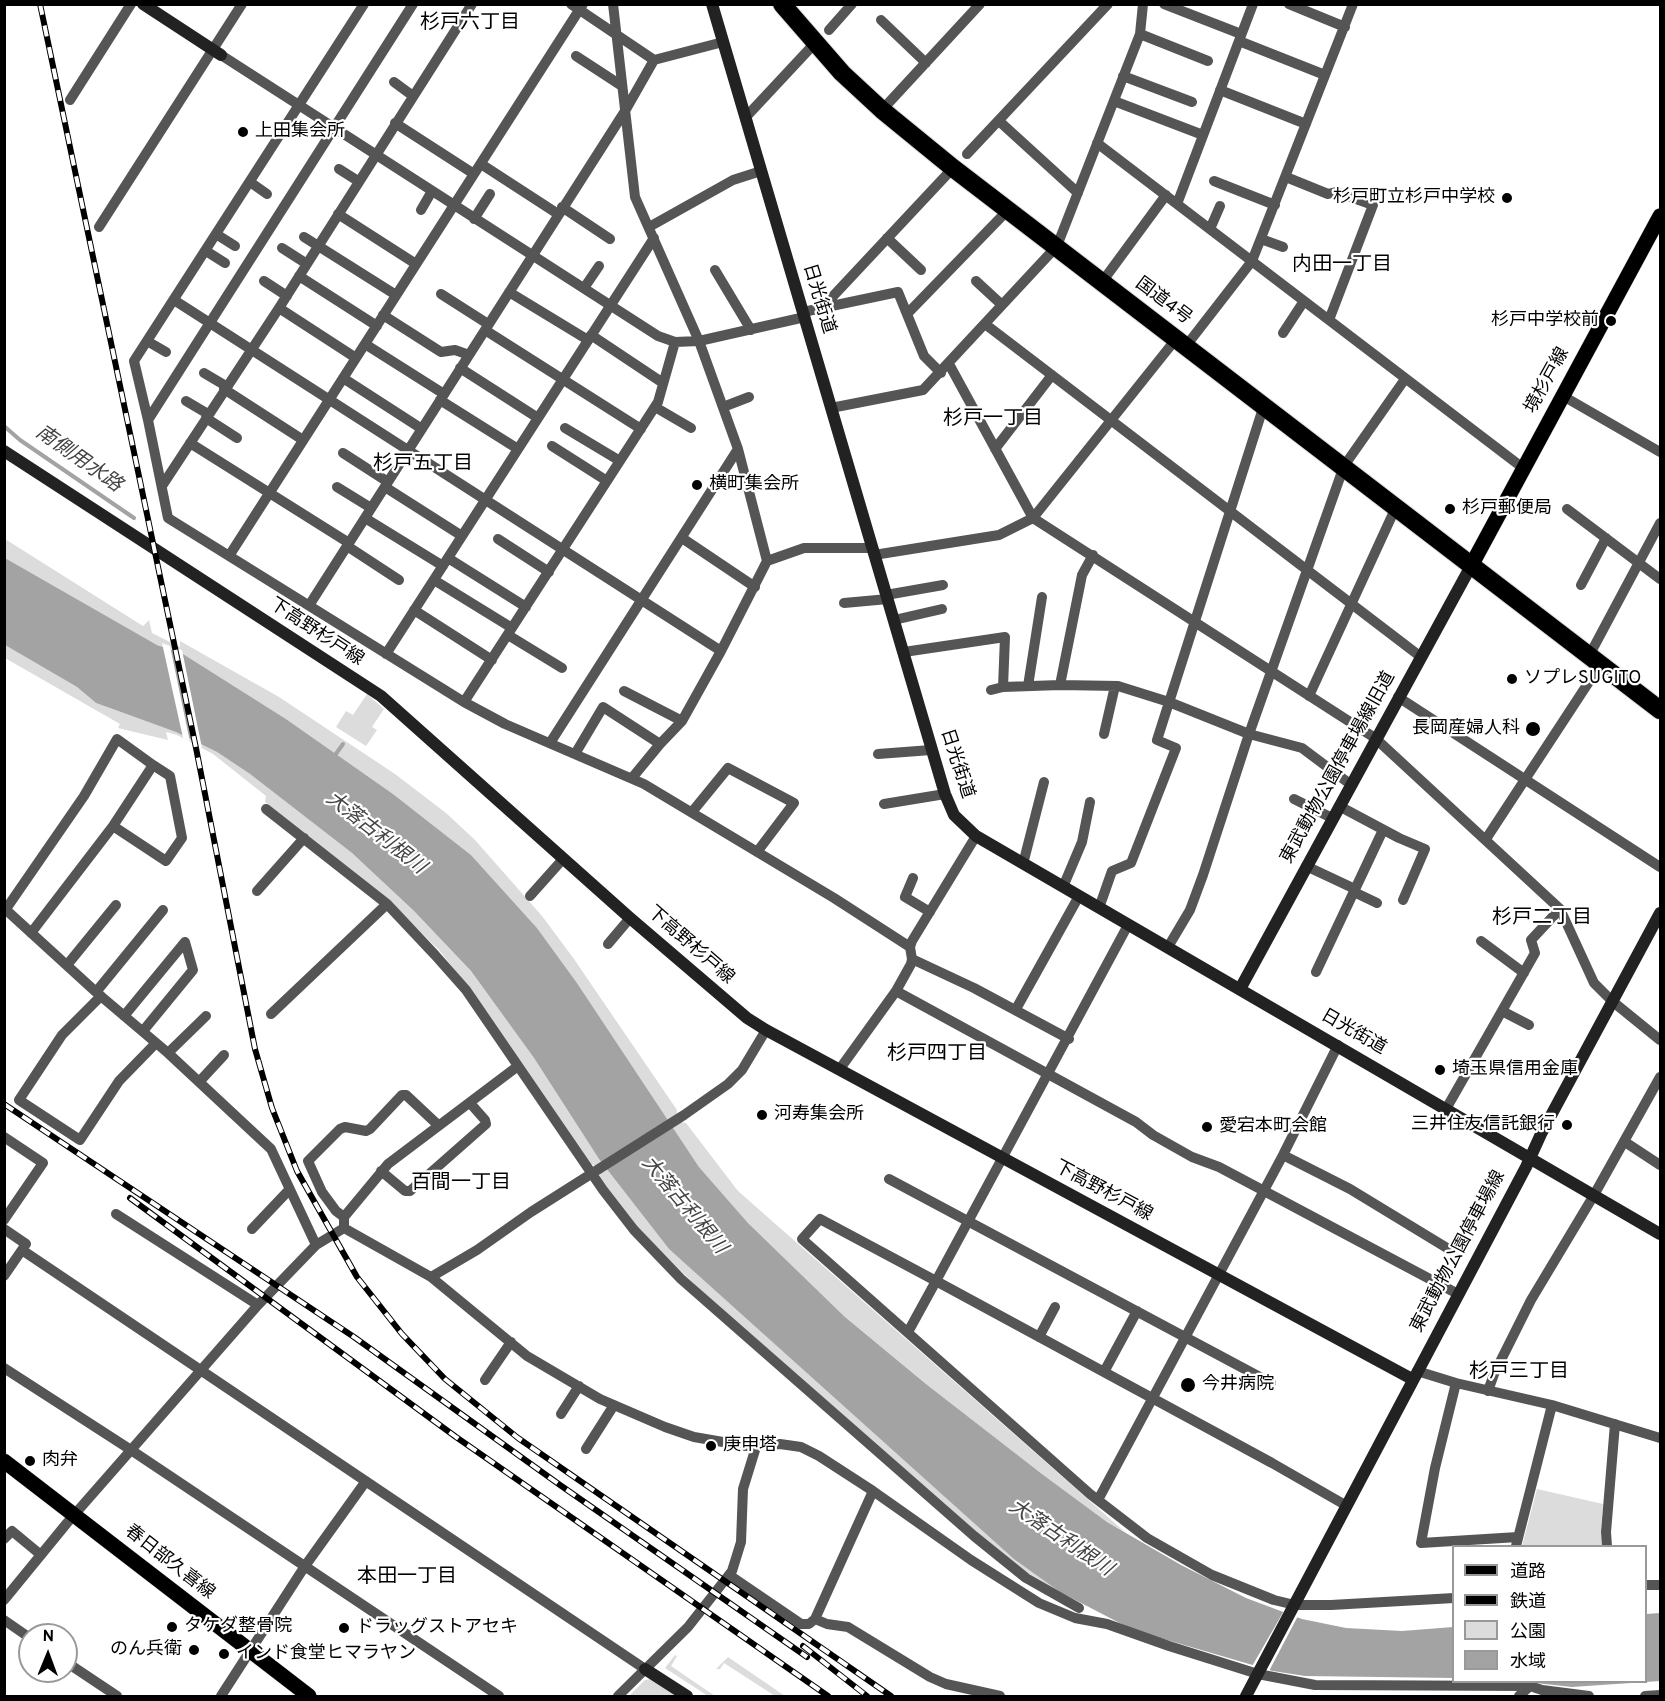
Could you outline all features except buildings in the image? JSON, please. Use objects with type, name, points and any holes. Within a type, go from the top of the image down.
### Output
[{"type":"highway","name":"国道4号","points":[[782,4],[842,73],[882,111],[1007,210],[1057,246],[1660,710]]},
{"type":"main road","points":[[143,4],[217,52]]},
{"type":"main road","name":"日光街道","points":[[712,4],[931,750],[954,815],[976,836],[1023,864],[1660,1234]]},
{"type":"main road","name":"境杉戸線","points":[[1471,566],[1660,216]]},
{"type":"main road","name":"下高野杉戸線","points":[[4,452],[381,696],[630,918],[747,1018],[765,1030],[1219,1274],[1414,1375]]},
{"type":"main road","name":"東武動物公園停車場線旧道","points":[[1240,989],[1375,738],[1471,566]]},
{"type":"main road","name":"東武動物公園停車場線","points":[[1259,1672],[1660,913]]},
{"type":"main road","name":"春日部久喜線","points":[[4,1461],[309,1696]]},
{"type":"main road","points":[[645,1669],[687,1696]]},
{"type":"main road","points":[[1246,1696],[1259,1672]]},
{"type":"street","points":[[70,100],[131,4]]},
{"type":"street","points":[[99,227],[217,52],[242,4]]},
{"type":"street","points":[[364,4],[134,361],[168,518],[310,604],[464,702],[505,724],[632,778],[834,898],[910,947]]},
{"type":"street","points":[[148,420],[413,4]]},
{"type":"street","points":[[162,486],[300,276],[375,154],[472,4]]},
{"type":"street","points":[[613,4],[635,197],[699,341],[723,407],[738,449],[767,561],[721,651],[682,720],[632,778]]},
{"type":"street","points":[[829,30],[852,4]]},
{"type":"street","points":[[882,111],[980,4]]},
{"type":"street","points":[[967,154],[1108,4]]},
{"type":"street","points":[[831,408],[923,390],[1057,246],[1140,34],[1143,4]]},
{"type":"street","points":[[1164,4],[1326,75]]},
{"type":"street","points":[[1177,204],[1253,4]]},
{"type":"street","points":[[1290,4],[1345,27]]},
{"type":"street","points":[[767,561],[804,548],[873,552],[999,535],[1033,518],[1111,420],[1252,261],[1353,4]]},
{"type":"street","points":[[229,556],[478,169],[578,6],[654,60]]},
{"type":"street","points":[[881,20],[926,63]]},
{"type":"street","points":[[1140,34],[1208,61]]},
{"type":"street","points":[[310,604],[625,111],[654,60],[723,42]]},
{"type":"street","points":[[745,118],[814,43]]},
{"type":"street","points":[[217,52],[658,336],[675,342],[699,341],[751,330],[821,309],[898,292],[924,356],[940,373]]},
{"type":"street","points":[[576,56],[622,86]]},
{"type":"street","points":[[1124,76],[1192,102]]},
{"type":"street","points":[[394,82],[413,96]]},
{"type":"street","points":[[1220,90],[1306,124]]},
{"type":"street","points":[[1114,101],[1203,135]]},
{"type":"street","points":[[999,121],[1078,193]]},
{"type":"street","points":[[395,123],[610,239]]},
{"type":"street","points":[[1097,143],[1523,468]]},
{"type":"street","points":[[821,309],[953,168]]},
{"type":"street","points":[[339,169],[358,182]]},
{"type":"street","points":[[649,227],[733,180],[761,171]]},
{"type":"street","points":[[1286,177],[1328,194],[1336,192],[1373,205],[1329,320]]},
{"type":"street","points":[[1214,181],[1275,205]]},
{"type":"street","points":[[250,182],[267,194]]},
{"type":"street","points":[[422,210],[432,191]]},
{"type":"street","points":[[474,219],[490,194]]},
{"type":"street","points":[[1102,282],[1166,195]]},
{"type":"street","points":[[1210,229],[1220,206]]},
{"type":"street","points":[[907,314],[1007,210]]},
{"type":"street","points":[[338,214],[416,264]]},
{"type":"street","points":[[216,234],[235,246]]},
{"type":"street","points":[[304,237],[396,295]]},
{"type":"street","points":[[386,654],[654,238]]},
{"type":"street","points":[[887,238],[921,270]]},
{"type":"street","points":[[1261,239],[1283,247]]},
{"type":"street","points":[[282,248],[307,264]]},
{"type":"street","points":[[206,251],[225,262]]},
{"type":"street","points":[[584,288],[599,266]]},
{"type":"street","points":[[715,270],[751,330]]},
{"type":"street","points":[[300,276],[376,326]]},
{"type":"street","points":[[264,281],[287,296]]},
{"type":"street","points":[[976,281],[1002,305]]},
{"type":"street","points":[[509,292],[663,383]]},
{"type":"street","points":[[441,294],[562,379],[641,429]]},
{"type":"street","points":[[174,300],[721,651]]},
{"type":"street","points":[[1283,333],[1304,301]]},
{"type":"street","points":[[279,308],[356,358]]},
{"type":"street","points":[[383,315],[441,352],[455,350],[469,355]]},
{"type":"street","points":[[985,324],[1421,657]]},
{"type":"street","points":[[147,340],[166,352]]},
{"type":"street","points":[[464,702],[656,407],[675,342]]},
{"type":"street","points":[[365,344],[518,449]]},
{"type":"street","points":[[949,364],[1033,518],[1375,738],[1560,909],[1594,983],[1612,1001],[1660,1040]]},
{"type":"street","points":[[460,368],[538,418]]},
{"type":"street","points":[[204,373],[303,440]]},
{"type":"street","points":[[995,449],[1052,375]]},
{"type":"street","points":[[343,378],[422,429]]},
{"type":"street","points":[[1168,947],[1190,910],[1249,734],[1344,466],[1405,379]]},
{"type":"street","points":[[1563,396],[1660,452]]},
{"type":"street","points":[[723,407],[749,397]]},
{"type":"street","points":[[186,401],[237,438]]},
{"type":"street","points":[[1098,908],[1112,872],[1131,863],[1176,748],[1157,740],[1264,405]]},
{"type":"street","points":[[656,407],[691,428]]},
{"type":"street","points":[[565,428],[620,461]]},
{"type":"street","points":[[190,443],[269,492],[399,580]]},
{"type":"street","points":[[552,446],[607,481]]},
{"type":"street","points":[[550,743],[738,449]]},
{"type":"street","points":[[343,453],[462,536]]},
{"type":"street","points":[[337,488],[371,508]]},
{"type":"street","points":[[1309,696],[1396,507]]},
{"type":"street","points":[[1567,509],[1660,579]]},
{"type":"street","points":[[365,518],[526,607]]},
{"type":"street","points":[[1486,839],[1526,779],[1594,661],[1660,522]]},
{"type":"street","points":[[682,538],[755,586]]},
{"type":"street","points":[[1581,585],[1606,538]]},
{"type":"street","points":[[498,539],[549,572]]},
{"type":"street","points":[[1060,685],[1082,575],[1093,555]]},
{"type":"street","points":[[434,580],[562,668]]},
{"type":"street","points":[[844,603],[944,585]]},
{"type":"street","points":[[1028,686],[1042,597]]},
{"type":"street","points":[[894,620],[942,609]]},
{"type":"street","points":[[414,610],[492,660]]},
{"type":"street","points":[[904,652],[1005,638],[1003,687]]},
{"type":"street","points":[[991,690],[1028,686],[1114,686],[1169,702],[1249,734],[1302,748],[1350,784]]},
{"type":"street","points":[[1104,734],[1114,686]]},
{"type":"street","points":[[624,691],[682,720]]},
{"type":"street","points":[[1398,697],[1660,867]]},
{"type":"street","points":[[575,754],[603,707],[660,744]]},
{"type":"street","points":[[113,826],[166,861],[182,838],[170,776],[117,739],[84,796],[5,909],[124,1016],[143,1030],[271,1149],[315,1245]]},
{"type":"street","points":[[878,754],[931,750]]},
{"type":"street","points":[[31,933],[113,826],[153,765]]},
{"type":"street","points":[[692,812],[728,768],[795,803],[757,852]]},
{"type":"street","points":[[1023,864],[1044,782]]},
{"type":"street","points":[[884,804],[945,794]]},
{"type":"street","points":[[1294,799],[1332,818]]},
{"type":"street","points":[[1063,887],[1082,842],[1090,802]]},
{"type":"street","points":[[1339,806],[1425,849],[1403,900]]},
{"type":"street","points":[[266,809],[387,904],[466,990],[583,1160],[651,1250],[707,1303],[982,1543],[1026,1578],[1079,1608]]},
{"type":"street","points":[[1316,972],[1383,830]]},
{"type":"street","points":[[839,1070],[896,991],[911,964],[910,947],[976,836]]},
{"type":"street","points":[[257,891],[304,838]]},
{"type":"street","points":[[530,896],[563,859]]},
{"type":"street","points":[[1306,866],[1377,903]]},
{"type":"street","points":[[913,878],[905,897],[930,912]]},
{"type":"street","points":[[1016,1009],[1079,896]]},
{"type":"street","points":[[271,1014],[387,904]]},
{"type":"street","points":[[67,965],[116,905]]},
{"type":"street","points":[[1446,1109],[1535,953],[1531,940],[1560,909]]},
{"type":"street","points":[[156,1043],[119,1081],[80,1140],[19,1100],[62,1035],[99,994],[163,910]]},
{"type":"street","points":[[608,944],[630,918]]},
{"type":"street","points":[[908,1332],[1128,925]]},
{"type":"street","points":[[1480,941],[1524,973]]},
{"type":"street","points":[[124,1016],[185,942],[193,970],[143,1030]]},
{"type":"street","points":[[912,959],[1016,1009],[1068,1038]]},
{"type":"street","points":[[896,991],[1136,1122],[1153,1135],[1192,1157],[1219,1167],[1458,1294]]},
{"type":"street","points":[[1502,1011],[1529,1024]]},
{"type":"street","points":[[168,1053],[206,1016]]},
{"type":"street","points":[[431,1277],[477,1250],[531,1212],[681,1117],[737,1077],[765,1030]]},
{"type":"street","points":[[1098,1500],[1283,1155],[1338,1045]]},
{"type":"street","points":[[200,1082],[224,1055]]},
{"type":"street","points":[[4,1600],[75,1514],[258,1305],[315,1245],[344,1223],[381,1171],[438,1125],[518,1066]]},
{"type":"street","points":[[1488,1391],[1517,1326],[1625,1142],[1660,1077]]},
{"type":"street","points":[[438,1125],[406,1095],[402,1095],[370,1129],[366,1131],[345,1127],[340,1129],[308,1161],[322,1192],[344,1223],[431,1277],[527,1356],[614,1405],[682,1434],[756,1447],[780,1444],[801,1447],[873,1491],[971,1560],[1039,1603],[1075,1618],[1107,1624],[1259,1672],[1315,1685],[1530,1686],[1542,1690],[1588,1696]]},
{"type":"street","points":[[381,1171],[405,1191],[410,1191],[486,1124],[486,1120],[470,1102]]},
{"type":"street","points":[[4,1137],[43,1163],[4,1220]]},
{"type":"street","points":[[1625,1142],[1660,1166]]},
{"type":"street","points":[[1283,1155],[1350,1189],[1447,1248]]},
{"type":"street","points":[[889,1179],[1271,1383]]},
{"type":"street","points":[[252,1229],[289,1190]]},
{"type":"street","points":[[116,1214],[258,1305]]},
{"type":"street","points":[[1347,1506],[820,1219],[802,1239],[1098,1500],[1147,1538],[1203,1570],[1243,1589],[1294,1607],[1452,1598]]},
{"type":"street","points":[[4,1229],[26,1244],[4,1276]]},
{"type":"street","points":[[22,1250],[645,1669]]},
{"type":"street","points":[[1039,1337],[1055,1307]]},
{"type":"street","points":[[1104,1372],[1137,1311]]},
{"type":"street","points":[[485,1380],[511,1342]]},
{"type":"street","points":[[4,1368],[499,1696]]},
{"type":"street","points":[[1414,1375],[1552,1405],[1660,1438]]},
{"type":"street","points":[[1456,1383],[1435,1468],[1421,1543],[1517,1542],[1552,1405]]},
{"type":"street","points":[[561,1414],[579,1386]]},
{"type":"street","points":[[586,1449],[614,1405]]},
{"type":"street","points":[[1607,1545],[1615,1424]]},
{"type":"street","points":[[618,1696],[694,1619],[729,1575],[741,1542],[743,1489],[756,1447]]},
{"type":"street","points":[[221,1696],[305,1566],[366,1481]]},
{"type":"street","points":[[729,1575],[801,1624],[809,1624],[815,1618],[873,1491]]},
{"type":"street","points":[[4,1539],[12,1531],[41,1555]]},
{"type":"street","points":[[815,1618],[827,1624],[848,1627],[938,1680],[1000,1696]]},
{"type":"street","points":[[4,1620],[18,1630]]},
{"type":"street","points":[[78,1670],[117,1696]]},
{"type":"street","points":[[1519,1696],[1530,1686]]},
{"type":"street","points":[[1645,1696],[1660,1695]]},
{"type":"green space","points":[[5,539],[143,626],[149,620],[152,633],[180,647],[180,641],[279,697],[395,774],[446,813],[475,840],[542,916],[677,1110],[681,1122],[686,1123],[738,1191],[1125,1532],[1107,1522],[1042,1474],[926,1384],[845,1317],[748,1223],[699,1167],[577,983],[537,928],[471,855],[393,794],[286,719],[183,654],[157,645],[5,558]]},
{"type":"green space","points":[[5,645],[77,687],[96,703],[176,732],[217,752],[250,774],[352,853],[414,911],[471,971],[534,1058],[599,1159],[669,1249],[1060,1592],[1013,1564],[711,1300],[630,1222],[599,1177],[600,1174],[595,1166],[591,1164],[469,988],[439,950],[391,903],[265,802],[266,796],[213,754],[177,735],[166,732],[168,740],[118,728],[120,724],[5,658]]},
{"type":"green space","points":[[367,694],[384,709],[372,727],[377,730],[366,746],[336,727],[346,711],[353,715]]},
{"type":"green space","points":[[1537,1489],[1603,1504],[1602,1545],[1522,1545]]},
{"type":"green space","points":[[675,1655],[677,1656],[671,1666],[715,1696],[708,1696],[665,1668]]},
{"type":"green space","points":[[728,1657],[785,1696],[775,1696],[724,1663],[720,1669],[716,1669]]},
{"type":"green space","points":[[651,1679],[676,1696],[629,1696],[645,1680]]},
{"type":"water","name":"大落古利根川","points":[[5,558],[157,645],[183,654],[286,719],[393,794],[471,855],[537,928],[577,983],[699,1167],[748,1223],[845,1317],[926,1384],[1107,1522],[1181,1565],[1246,1598],[1302,1619],[1346,1628],[1402,1631],[1452,1627],[1452,1678],[1305,1676],[1273,1671],[1133,1630],[1060,1592],[1014,1559],[669,1249],[599,1159],[534,1058],[471,971],[414,911],[352,853],[250,774],[217,752],[176,732],[96,703],[77,687],[5,645]]},
{"type":"water","points":[[1660,1613],[1660,1681],[1647,1682],[1647,1614]]},
{"type":"water","points":[[1535,1683],[1630,1683],[1572,1687]]},
{"type":"pier","points":[[162,643],[170,646],[190,742],[183,738]]},
{"type":"pier","points":[[172,647],[182,650],[202,748],[193,744]]},
{"type":"pier","points":[[1285,1609],[1299,1614],[1268,1673],[1251,1668]]},
{"type":"waterway","name":"南側用水路","points":[[4,426],[20,440],[134,518]]},
{"type":"waterway","points":[[333,758],[343,744]]},
{"type":"railway","points":[[40,4],[196,748],[255,1049],[272,1108],[297,1171],[357,1277],[402,1334],[445,1379],[518,1438],[891,1696]]},
{"type":"railway","points":[[4,1104],[354,1337],[560,1485],[807,1657]]},
{"type":"railway","points":[[130,1198],[456,1437],[828,1696]]},
{"type":"railway","points":[[803,1646],[867,1696]]},
{"type":"place","name":"上田集会所","points":[[243,132]]},
{"type":"place","name":"杉戸町立杉戸中学校","points":[[1507,198]]},
{"type":"place","name":"杉戸中学校前","points":[[1611,321]]},
{"type":"place","name":"横町集会所","points":[[697,485]]},
{"type":"place","name":"杉戸郵便局","points":[[1450,509]]},
{"type":"place","name":"ソプレSUGITO","points":[[1512,679]]},
{"type":"place","name":"長岡産婦人科","points":[[1533,729]]},
{"type":"place","name":"埼玉県信用金庫","points":[[1440,1070]]},
{"type":"place","name":"河寿集会所","points":[[762,1115]]},
{"type":"place","name":"三井住友信託銀行","points":[[1567,1125]]},
{"type":"place","name":"愛宕本町会館","points":[[1207,1127]]},
{"type":"place","name":"今井病院","points":[[1188,1385]]},
{"type":"place","name":"庚申塔","points":[[711,1446]]},
{"type":"place","name":"肉弁","points":[[30,1461]]},
{"type":"place","name":"タケダ整骨院","points":[[172,1627]]},
{"type":"place","name":"ドラッグストアセキ","points":[[344,1628]]},
{"type":"place","name":"のん兵衛","points":[[194,1650]]},
{"type":"place","name":"インド食堂ヒマラヤン","points":[[224,1654]]},
{"type":"district","name":"杉戸六丁目","points":[[470,24]]},
{"type":"district","name":"内田一丁目","points":[[1342,266]]},
{"type":"district","name":"杉戸一丁目","points":[[993,420]]},
{"type":"district","name":"杉戸五丁目","points":[[423,465]]},
{"type":"district","name":"杉戸二丁目","points":[[1542,919]]},
{"type":"district","name":"杉戸四丁目","points":[[937,1055]]},
{"type":"district","name":"百間一丁目","points":[[461,1184]]},
{"type":"district","name":"杉戸三丁目","points":[[1519,1373]]},
{"type":"district","name":"本田一丁目","points":[[407,1578]]}]
